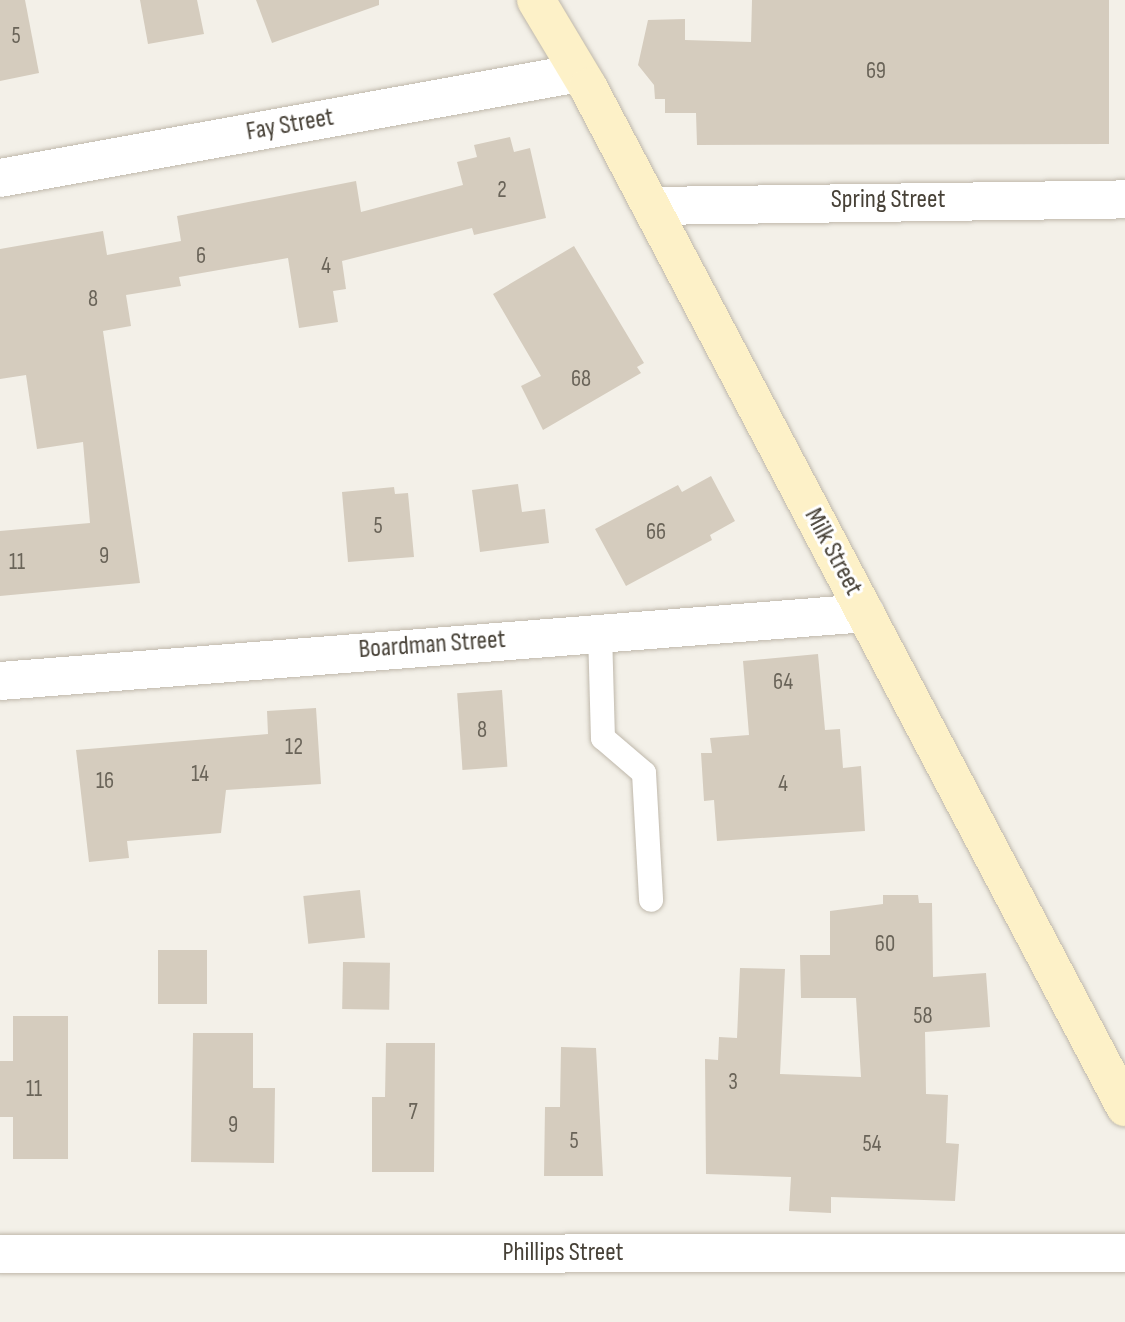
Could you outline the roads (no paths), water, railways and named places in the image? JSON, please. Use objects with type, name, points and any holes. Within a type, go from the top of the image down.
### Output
[{"type":"main road","name":"Milk Street","points":[[536,0],[651,206],[1125,1107]]},
{"type":"street","name":"Fay Street","points":[[0,178],[579,73]]},
{"type":"street","name":"Spring Street","points":[[651,206],[1125,199]]},
{"type":"street","name":"Boardman Street","points":[[0,681],[865,613]]},
{"type":"street","name":"Phillips Street","points":[[0,1254],[1125,1253]]},
{"type":"lane","points":[[600,632],[603,738],[644,773],[651,900]]}]
